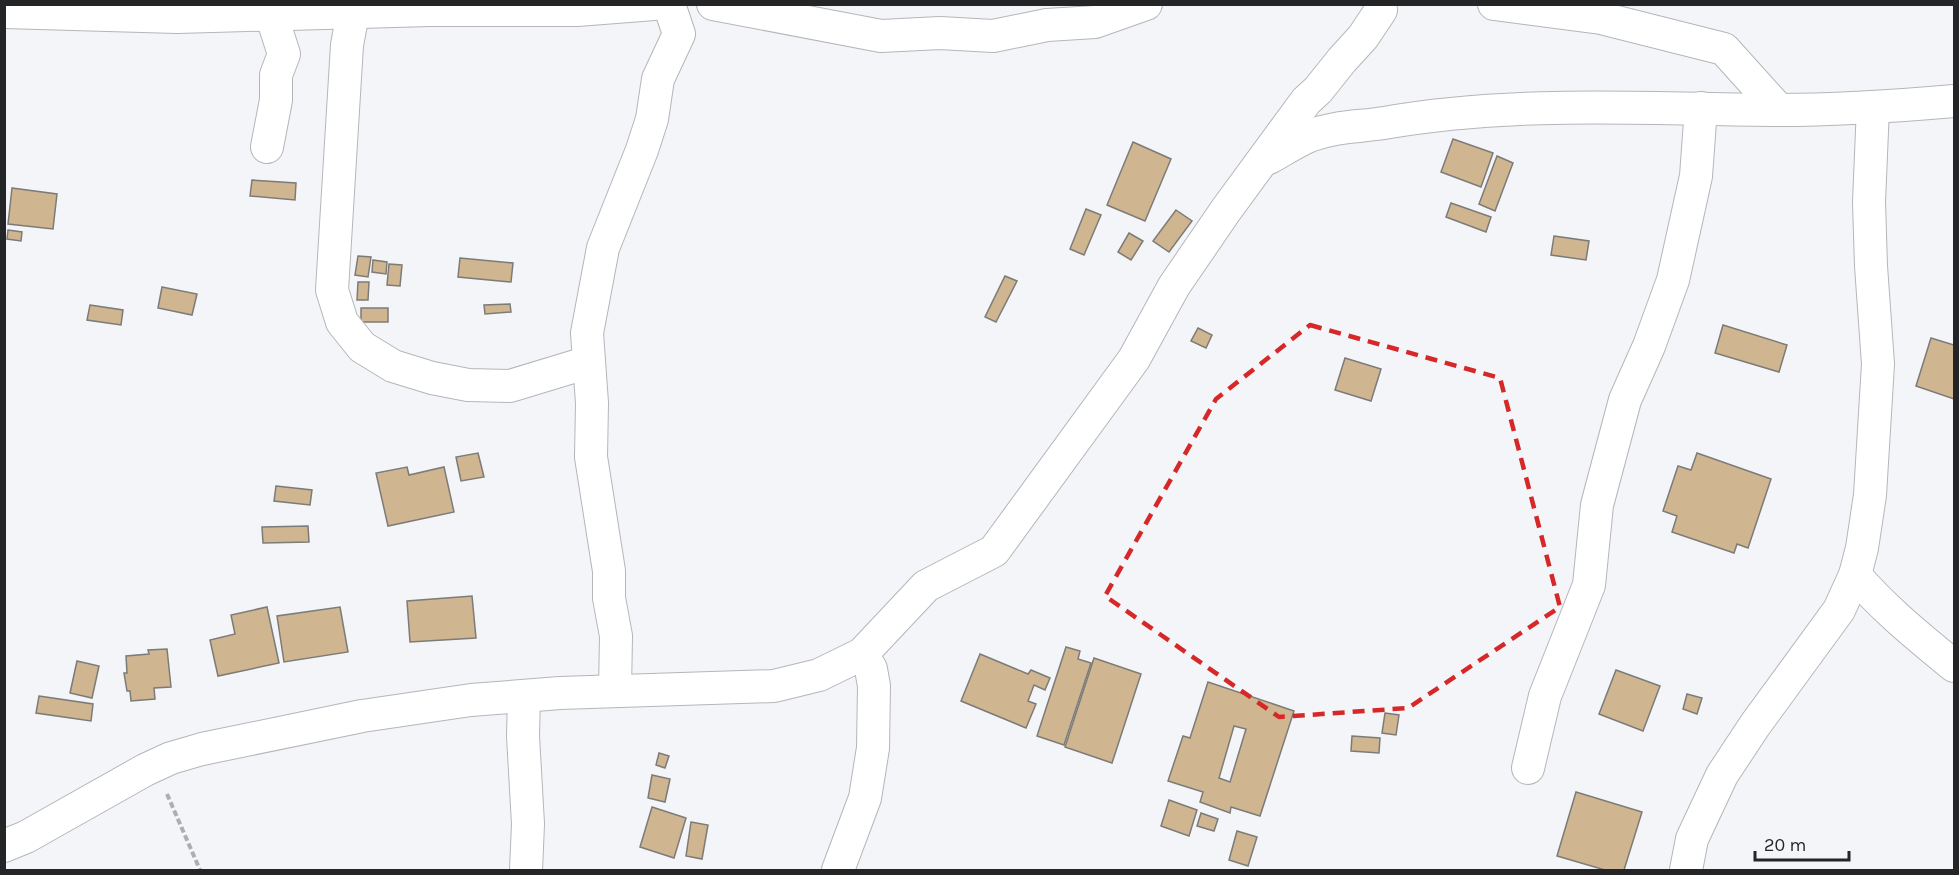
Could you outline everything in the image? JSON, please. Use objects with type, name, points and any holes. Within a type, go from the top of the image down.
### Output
[{"type":"street","points":[[4,12],[175,11],[271,14],[352,9],[577,10],[654,4]]},
{"type":"street","points":[[615,691],[616,636],[609,598],[609,571],[591,457],[592,403],[587,333],[603,248],[642,150],[652,119],[658,79],[679,34],[669,4]]},
{"type":"street","points":[[713,4],[880,36],[940,33],[993,36],[1047,25],[1095,22],[1146,4]]},
{"type":"street","points":[[1494,4],[1601,18],[1724,49],[1779,110]]},
{"type":"street","points":[[4,846],[26,837],[102,793],[171,758],[202,749],[362,716],[471,700],[615,691],[774,686],[819,675],[862,654],[926,586],[994,551],[1134,360],[1174,286],[1260,163],[1306,101],[1363,37],[1383,6]]},
{"type":"street","points":[[352,9],[347,45],[332,290],[342,322],[362,347],[393,366],[432,378],[468,385],[510,386],[589,362]]},
{"type":"street","points":[[267,147],[276,100],[276,75],[285,54],[271,14]]},
{"type":"street","points":[[1260,163],[1308,136],[1343,126],[1364,126],[1413,118],[1512,108],[1593,106],[1779,110],[1873,107],[1954,101]]},
{"type":"street","points":[[1686,870],[1692,839],[1722,776],[1755,725],[1839,610],[1855,575],[1862,548],[1870,495],[1878,364],[1870,266],[1869,202],[1873,107]]},
{"type":"street","points":[[1528,768],[1545,696],[1589,585],[1597,505],[1625,400],[1649,346],[1673,280],[1696,176],[1701,108]]},
{"type":"street","points":[[1855,575],[1877,601],[1954,666]]},
{"type":"street","points":[[838,870],[865,798],[875,733],[874,686],[871,669],[862,654]]},
{"type":"street","points":[[524,696],[523,736],[528,824],[526,870]]},
{"type":"path","points":[[155,766],[200,870]]},
{"type":"highlighted area","points":[[1310,325],[1500,378],[1560,607],[1408,708],[1279,717],[1105,596],[1216,399]]},
{"type":"building","points":[[1453,139],[1493,153],[1481,187],[1441,172]]},
{"type":"building","points":[[1133,142],[1171,159],[1145,221],[1107,205]]},
{"type":"building","points":[[1497,156],[1513,163],[1495,211],[1479,204]]},
{"type":"building","points":[[252,180],[296,183],[295,200],[250,196]]},
{"type":"building","points":[[12,188],[57,194],[53,229],[8,224]]},
{"type":"building","points":[[1451,203],[1491,217],[1486,232],[1446,217]]},
{"type":"building","points":[[1086,209],[1101,215],[1084,255],[1070,249]]},
{"type":"building","points":[[1176,210],[1192,221],[1169,252],[1153,241]]},
{"type":"building","points":[[8,230],[22,232],[21,241],[7,239]]},
{"type":"building","points":[[1129,233],[1143,241],[1131,260],[1118,252]]},
{"type":"building","points":[[1554,236],[1589,241],[1586,260],[1551,255]]},
{"type":"building","points":[[358,256],[371,257],[368,277],[355,275]]},
{"type":"building","points":[[460,258],[513,263],[511,282],[458,277]]},
{"type":"building","points":[[373,260],[387,262],[386,274],[372,272]]},
{"type":"building","points":[[389,264],[402,265],[400,286],[387,285]]},
{"type":"building","points":[[1005,276],[1017,281],[996,322],[985,317]]},
{"type":"building","points":[[358,282],[369,282],[368,300],[357,300]]},
{"type":"building","points":[[162,287],[197,294],[192,315],[158,308]]},
{"type":"building","points":[[510,304],[511,312],[485,314],[484,305]]},
{"type":"building","points":[[90,305],[123,310],[121,325],[87,320]]},
{"type":"building","points":[[361,308],[388,308],[388,322],[361,322]]},
{"type":"building","points":[[1723,325],[1787,345],[1779,372],[1715,353]]},
{"type":"building","points":[[1198,328],[1212,335],[1206,348],[1191,341]]},
{"type":"building","points":[[1931,338],[1954,345],[1954,399],[1916,386]]},
{"type":"building","points":[[1345,358],[1381,369],[1371,401],[1335,390]]},
{"type":"building","points":[[478,453],[484,477],[461,481],[456,457]]},
{"type":"building","points":[[1697,453],[1771,479],[1748,548],[1737,544],[1734,553],[1672,532],[1677,516],[1663,511],[1678,466],[1691,470]]},
{"type":"building","points":[[407,467],[409,475],[444,467],[454,512],[388,526],[376,473]]},
{"type":"building","points":[[276,486],[312,490],[310,505],[274,501]]},
{"type":"building","points":[[308,526],[309,542],[263,543],[262,527]]},
{"type":"building","points":[[472,596],[476,638],[410,642],[407,601]]},
{"type":"building","points":[[267,607],[279,663],[218,676],[210,640],[235,634],[231,615]]},
{"type":"building","points":[[340,607],[348,652],[284,662],[277,616]]},
{"type":"building","points":[[1066,647],[1080,651],[1078,659],[1091,663],[1064,745],[1037,736]]},
{"type":"building","points":[[167,649],[171,687],[154,688],[155,699],[131,701],[124,673],[127,673],[126,656],[149,654],[148,650]]},
{"type":"building","points":[[980,654],[1028,674],[1031,670],[1050,678],[1045,690],[1034,685],[1028,701],[1036,704],[1026,728],[961,701]]},
{"type":"building","points":[[1094,658],[1141,674],[1112,763],[1065,747]]},
{"type":"building","points":[[77,661],[99,666],[92,698],[70,693]]},
{"type":"building","points":[[1616,670],[1660,686],[1643,731],[1599,714]]},
{"type":"building","points":[[1208,682],[1294,711],[1260,816],[1231,807],[1230,813],[1200,802],[1203,792],[1168,781],[1183,736],[1190,738]],"holes":[[[1234,726],[1246,729],[1230,782],[1219,778]]]},
{"type":"building","points":[[1687,694],[1702,698],[1697,714],[1683,709]]},
{"type":"building","points":[[39,696],[93,704],[91,721],[36,713]]},
{"type":"building","points":[[1385,713],[1399,715],[1396,735],[1382,733]]},
{"type":"building","points":[[1352,736],[1380,738],[1379,753],[1351,751]]},
{"type":"building","points":[[659,753],[669,756],[665,768],[656,765]]},
{"type":"building","points":[[652,775],[670,779],[665,802],[648,798]]},
{"type":"building","points":[[1576,792],[1642,812],[1624,870],[1605,870],[1557,856]]},
{"type":"building","points":[[1169,800],[1197,810],[1189,836],[1161,826]]},
{"type":"building","points":[[652,807],[686,818],[674,858],[640,847]]},
{"type":"building","points":[[1201,813],[1218,819],[1214,831],[1197,826]]},
{"type":"building","points":[[691,822],[708,825],[702,859],[686,856]]},
{"type":"building","points":[[1237,831],[1257,837],[1248,866],[1229,860]]}]
